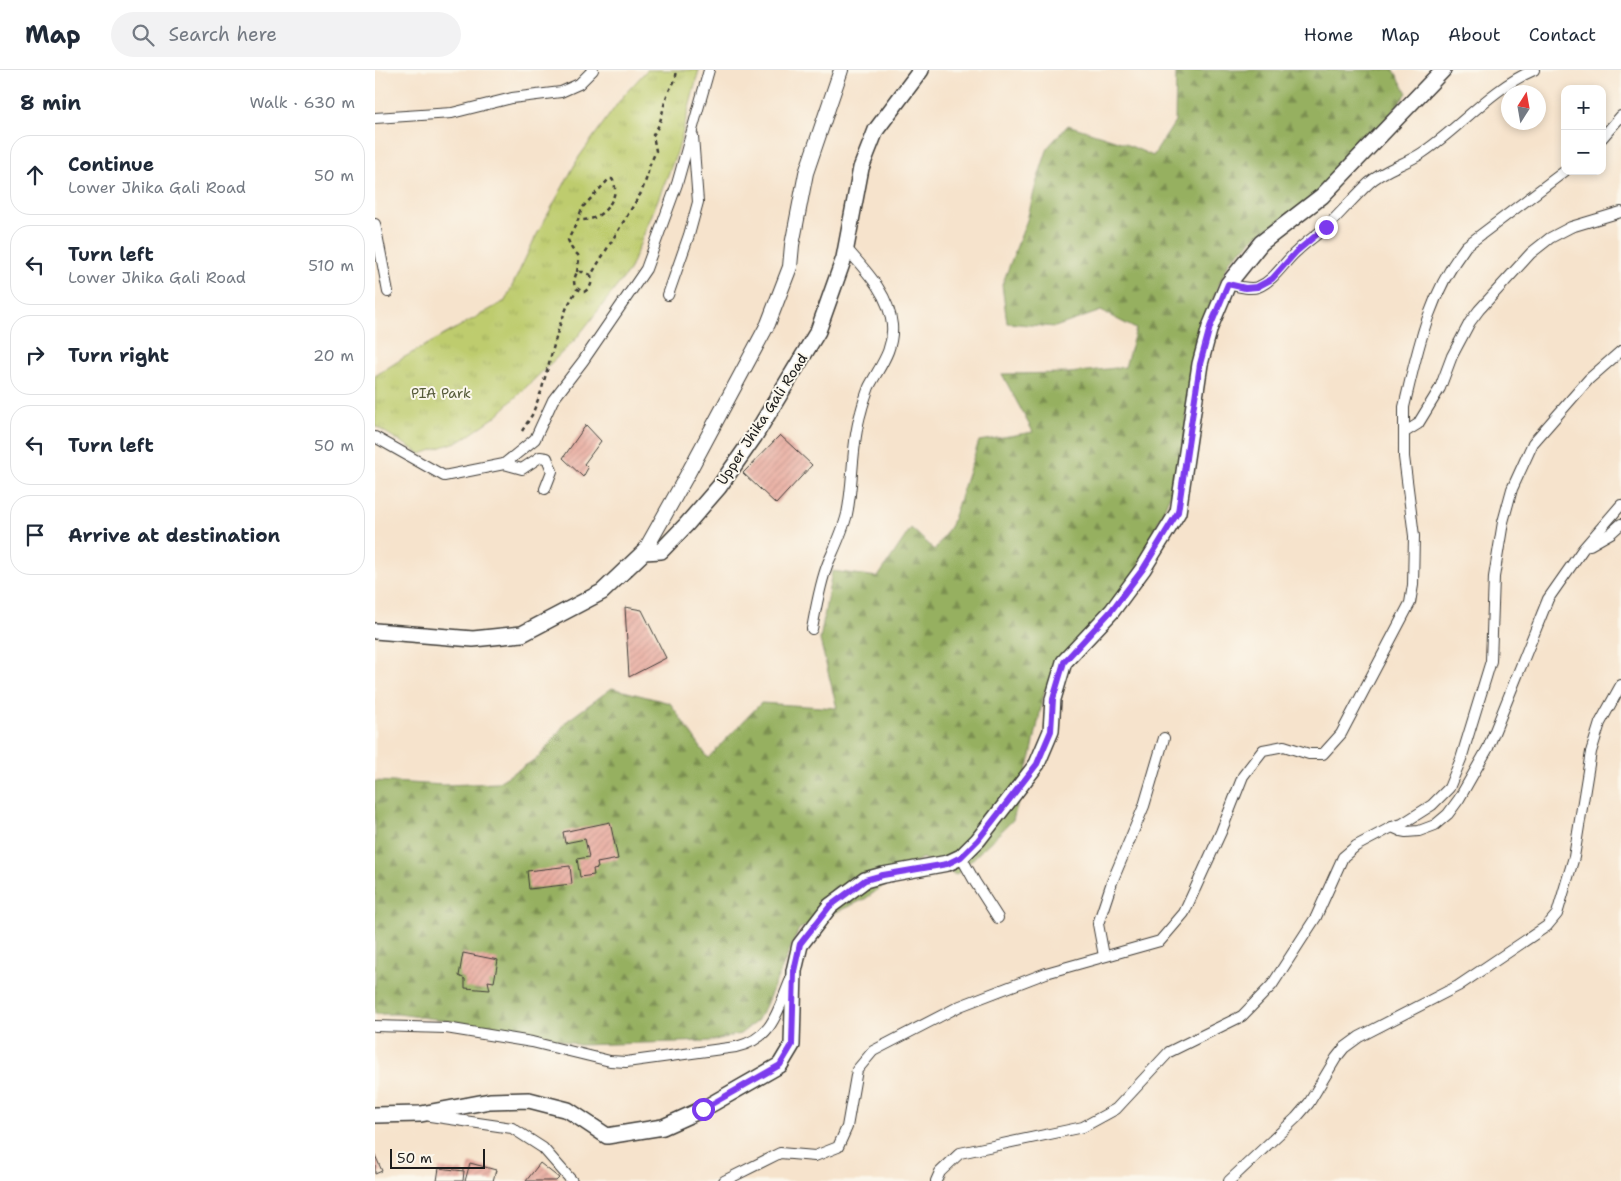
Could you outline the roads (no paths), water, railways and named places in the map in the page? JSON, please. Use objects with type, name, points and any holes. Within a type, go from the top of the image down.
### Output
[{"type":"main road","name":"Upper Jhika Gali Road","points":[[375,631],[473,639],[522,634],[602,592],[644,552],[661,550],[686,525],[719,487],[754,437],[818,331],[844,258],[861,168],[876,130],[921,70]]},
{"type":"main road","points":[[375,1114],[421,1114],[490,1101],[529,1100],[568,1110],[607,1136],[663,1126],[703,1109],[780,1065],[792,1045],[794,971],[800,944],[830,906],[865,880],[947,864],[961,857],[978,840],[1037,764],[1051,731],[1053,699],[1064,662],[1111,611],[1143,569],[1178,512],[1200,364],[1210,327],[1228,284],[1261,244],[1322,196],[1443,70]]},
{"type":"street","points":[[375,118],[452,114],[513,98],[561,92],[579,84],[593,70]]},
{"type":"street","points":[[375,437],[444,476],[504,464],[535,440],[553,400],[583,361],[646,269],[677,184],[709,70]]},
{"type":"street","points":[[644,552],[768,324],[790,267],[792,244],[806,173],[841,70]]},
{"type":"street","points":[[1228,284],[1245,288],[1257,287],[1272,279],[1296,252],[1326,227],[1369,183],[1383,172],[1421,154],[1449,133],[1487,98],[1534,70]]},
{"type":"street","points":[[1606,133],[1621,116]]},
{"type":"street","points":[[668,295],[689,235],[698,202],[693,130]]},
{"type":"street","points":[[725,1181],[780,1152],[815,1156],[838,1147],[847,1128],[857,1070],[873,1050],[960,1006],[1046,972],[1160,941],[1184,913],[1221,832],[1243,776],[1263,750],[1284,746],[1309,754],[1323,754],[1341,734],[1410,603],[1413,586],[1414,536],[1406,480],[1403,420],[1404,407],[1423,330],[1433,299],[1465,246],[1561,174]]},
{"type":"street","points":[[1405,432],[1418,424],[1440,388],[1452,356],[1470,322],[1531,253],[1550,238],[1571,226],[1621,212]]},
{"type":"street","points":[[375,224],[388,292]]},
{"type":"street","points":[[812,629],[815,610],[828,564],[839,542],[847,514],[853,476],[855,439],[860,415],[868,390],[892,344],[890,311],[875,281],[846,248]]},
{"type":"street","points":[[936,1181],[940,1172],[960,1153],[1083,1127],[1116,1109],[1169,1052],[1242,1016],[1272,985],[1317,917],[1343,858],[1356,846],[1401,824],[1432,805],[1449,788],[1461,759],[1491,661],[1494,577],[1503,522],[1511,489],[1533,443],[1589,379],[1621,351]]},
{"type":"street","points":[[504,464],[522,469],[540,456],[547,458],[552,471],[545,489]]},
{"type":"street","points":[[1392,827],[1401,832],[1406,832],[1419,831],[1435,825],[1448,814],[1459,799],[1488,748],[1548,599],[1583,549],[1621,505]]},
{"type":"street","points":[[1583,549],[1611,533],[1621,524]]},
{"type":"street","points":[[1229,1181],[1296,1118],[1309,1103],[1344,1048],[1359,1037],[1459,986],[1547,926],[1557,914],[1575,857],[1591,752],[1600,723],[1621,685]]},
{"type":"street","points":[[1104,956],[1098,924],[1112,882],[1144,806],[1164,738]]},
{"type":"street","points":[[961,857],[998,918]]},
{"type":"street","points":[[375,1026],[446,1028],[533,1042],[609,1061],[626,1062],[750,1044],[769,1028],[794,971]]},
{"type":"street","points":[[421,1114],[512,1128],[543,1148],[572,1181]]},
{"type":"park label","name":"PIA Park","points":[[441,393]]}]
